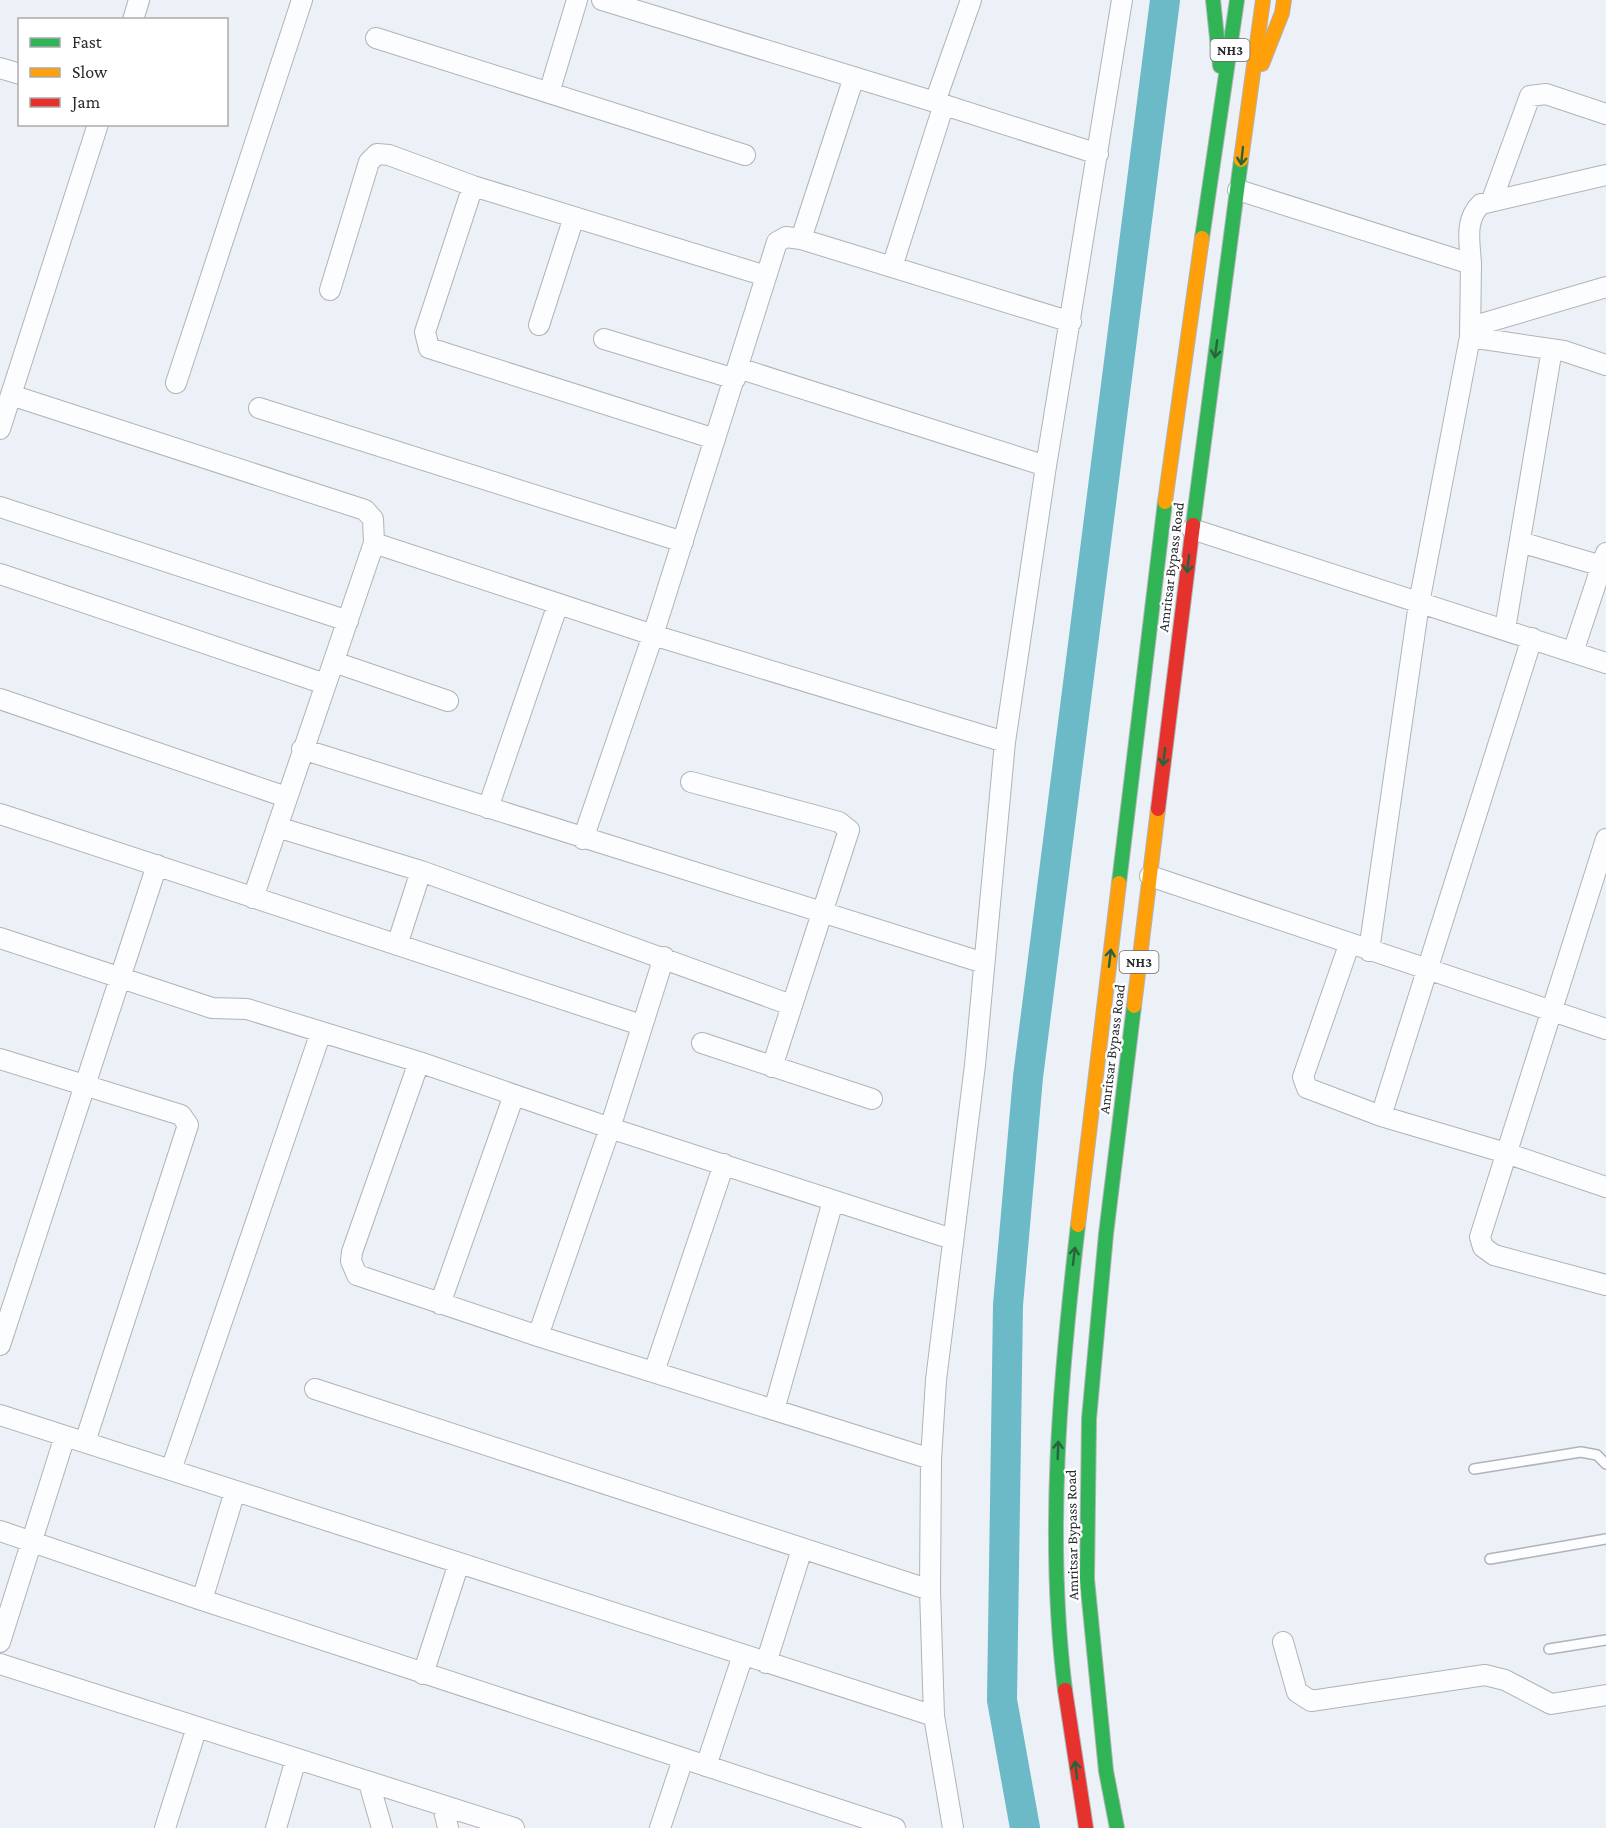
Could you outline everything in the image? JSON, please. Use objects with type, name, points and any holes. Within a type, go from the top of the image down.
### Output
[{"type":"main road","points":[[1213,0],[1223,100]]},
{"type":"main road","name":"NH3","points":[[1223,100],[1237,0]]},
{"type":"main road","name":"NH3","points":[[1249,98],[1263,0]]},
{"type":"main road","points":[[1249,98],[1282,13],[1284,0]]},
{"type":"main road","name":"Amritsar Bypass Road","points":[[1117,1828],[1106,1771],[1087,1580],[1088,1431],[1106,1234],[1192,529],[1249,98]]},
{"type":"main road","name":"Amritsar Bypass Road","points":[[1086,1828],[1077,1784],[1064,1674],[1056,1544],[1058,1444],[1068,1309],[1169,466],[1223,100]]},
{"type":"street","points":[[134,18],[139,0]]},
{"type":"street","points":[[176,383],[302,0]]},
{"type":"street","points":[[549,93],[577,0]]},
{"type":"street","points":[[602,0],[940,103],[1098,154]]},
{"type":"street","points":[[892,267],[971,0]]},
{"type":"street","points":[[953,1828],[934,1716],[930,1590],[931,1459],[936,1380],[975,1065],[1005,742],[1046,466],[1122,0]]},
{"type":"street","points":[[376,38],[745,155]]},
{"type":"street","points":[[0,68],[18,73]]},
{"type":"street","points":[[801,239],[854,77]]},
{"type":"street","points":[[1492,200],[1526,101],[1530,96],[1535,93],[1546,94],[1606,114]]},
{"type":"street","points":[[0,429],[97,126]]},
{"type":"street","points":[[330,290],[373,157],[377,154],[389,155],[473,186],[766,276]]},
{"type":"street","points":[[1369,951],[1419,603],[1470,332],[1471,220],[1481,204],[1492,200],[1606,175]]},
{"type":"street","points":[[473,186],[425,332],[429,348],[715,439]]},
{"type":"street","points":[[1238,190],[1471,264]]},
{"type":"street","points":[[539,325],[574,217]]},
{"type":"street","points":[[583,839],[683,543],[777,242],[786,237],[801,239],[1071,322]]},
{"type":"street","points":[[1470,332],[1606,287]]},
{"type":"street","points":[[1470,332],[1552,349],[1606,364]]},
{"type":"street","points":[[604,339],[736,373],[1046,466]]},
{"type":"street","points":[[1505,629],[1552,349]]},
{"type":"street","points":[[11,395],[365,510],[373,519],[374,543],[253,898]]},
{"type":"street","points":[[259,408],[683,543]]},
{"type":"street","points":[[0,507],[348,621]]},
{"type":"street","points":[[1192,529],[1606,663]]},
{"type":"street","points":[[1520,542],[1604,560],[1573,652]]},
{"type":"street","points":[[374,543],[653,635],[1005,742]]},
{"type":"street","points":[[0,574],[325,684]]},
{"type":"street","points":[[488,808],[558,603]]},
{"type":"street","points":[[1381,1116],[1532,638]]},
{"type":"street","points":[[334,662],[448,701]]},
{"type":"street","points":[[0,699],[286,797]]},
{"type":"street","points":[[302,749],[984,963]]},
{"type":"street","points":[[691,782],[840,822],[848,827],[849,835],[772,1067]]},
{"type":"street","points":[[0,814],[641,1025]]},
{"type":"street","points":[[277,827],[421,871],[791,1005]]},
{"type":"street","points":[[1606,839],[1480,1237],[1483,1247],[1494,1255],[1606,1285]]},
{"type":"street","points":[[0,1346],[157,865]]},
{"type":"street","points":[[397,945],[421,871]]},
{"type":"street","points":[[1150,876],[1349,945],[1606,1029]]},
{"type":"street","points":[[0,938],[212,1008],[247,1009],[419,1062],[609,1128],[952,1239]]},
{"type":"street","points":[[1349,945],[1303,1077],[1304,1083],[1313,1093],[1506,1153],[1606,1187]]},
{"type":"street","points":[[538,1336],[609,1128],[663,957]]},
{"type":"street","points":[[171,1470],[321,1032]]},
{"type":"street","points":[[702,1043],[872,1099]]},
{"type":"street","points":[[0,1059],[181,1115],[188,1125],[85,1442]]},
{"type":"street","points":[[419,1062],[352,1252],[351,1262],[357,1275],[363,1279],[538,1336],[931,1459]]},
{"type":"street","points":[[440,1304],[514,1095]]},
{"type":"street","points":[[654,1372],[724,1164]]},
{"type":"street","points":[[774,1410],[834,1201]]},
{"type":"street","points":[[315,1389],[930,1590]]},
{"type":"street","points":[[0,1415],[934,1716]]},
{"type":"street","points":[[0,1642],[65,1436]]},
{"type":"street","points":[[202,1600],[235,1491]]},
{"type":"street","points":[[0,1531],[423,1674],[895,1828]]},
{"type":"street","points":[[766,1663],[802,1549]]},
{"type":"street","points":[[423,1674],[459,1563]]},
{"type":"street","points":[[1283,1642],[1297,1692],[1311,1701],[1485,1675],[1505,1680],[1551,1704],[1606,1695]]},
{"type":"street","points":[[706,1767],[743,1655]]},
{"type":"street","points":[[0,1664],[514,1828]]},
{"type":"street","points":[[165,1828],[197,1727]]},
{"type":"street","points":[[276,1828],[297,1759]]},
{"type":"street","points":[[660,1828],[683,1759]]},
{"type":"street","points":[[369,1783],[382,1828]]},
{"type":"street","points":[[443,1806],[448,1828]]},
{"type":"lane","points":[[1474,1469],[1590,1452],[1606,1464]]},
{"type":"lane","points":[[1490,1559],[1606,1539]]},
{"type":"lane","points":[[1549,1649],[1606,1640]]},
{"type":"waterway","points":[[1025,1828],[1002,1700],[1008,1305],[1028,1077],[1165,0]]},
{"type":"traffic: fast","points":[[1213,0],[1220,66]]},
{"type":"traffic: fast","points":[[1202,238],[1237,0]]},
{"type":"traffic: fast","points":[[1193,525],[1241,160]]},
{"type":"traffic: fast","points":[[1119,883],[1165,502]]},
{"type":"traffic: fast","points":[[1117,1828],[1106,1771],[1087,1579],[1089,1419],[1106,1234],[1134,1006]]},
{"type":"traffic: fast","points":[[1065,1690],[1059,1632],[1056,1516],[1061,1399],[1078,1225]]},
{"type":"traffic: slow","points":[[1241,160],[1263,0]]},
{"type":"traffic: slow","points":[[1262,64],[1282,13],[1284,0]]},
{"type":"traffic: slow","points":[[1165,502],[1202,238]]},
{"type":"traffic: slow","points":[[1134,1006],[1158,809]]},
{"type":"traffic: slow","points":[[1078,1225],[1119,883]]},
{"type":"traffic: jam","points":[[1158,809],[1193,525]]},
{"type":"traffic: jam","points":[[1065,1690],[1086,1828]]}]
